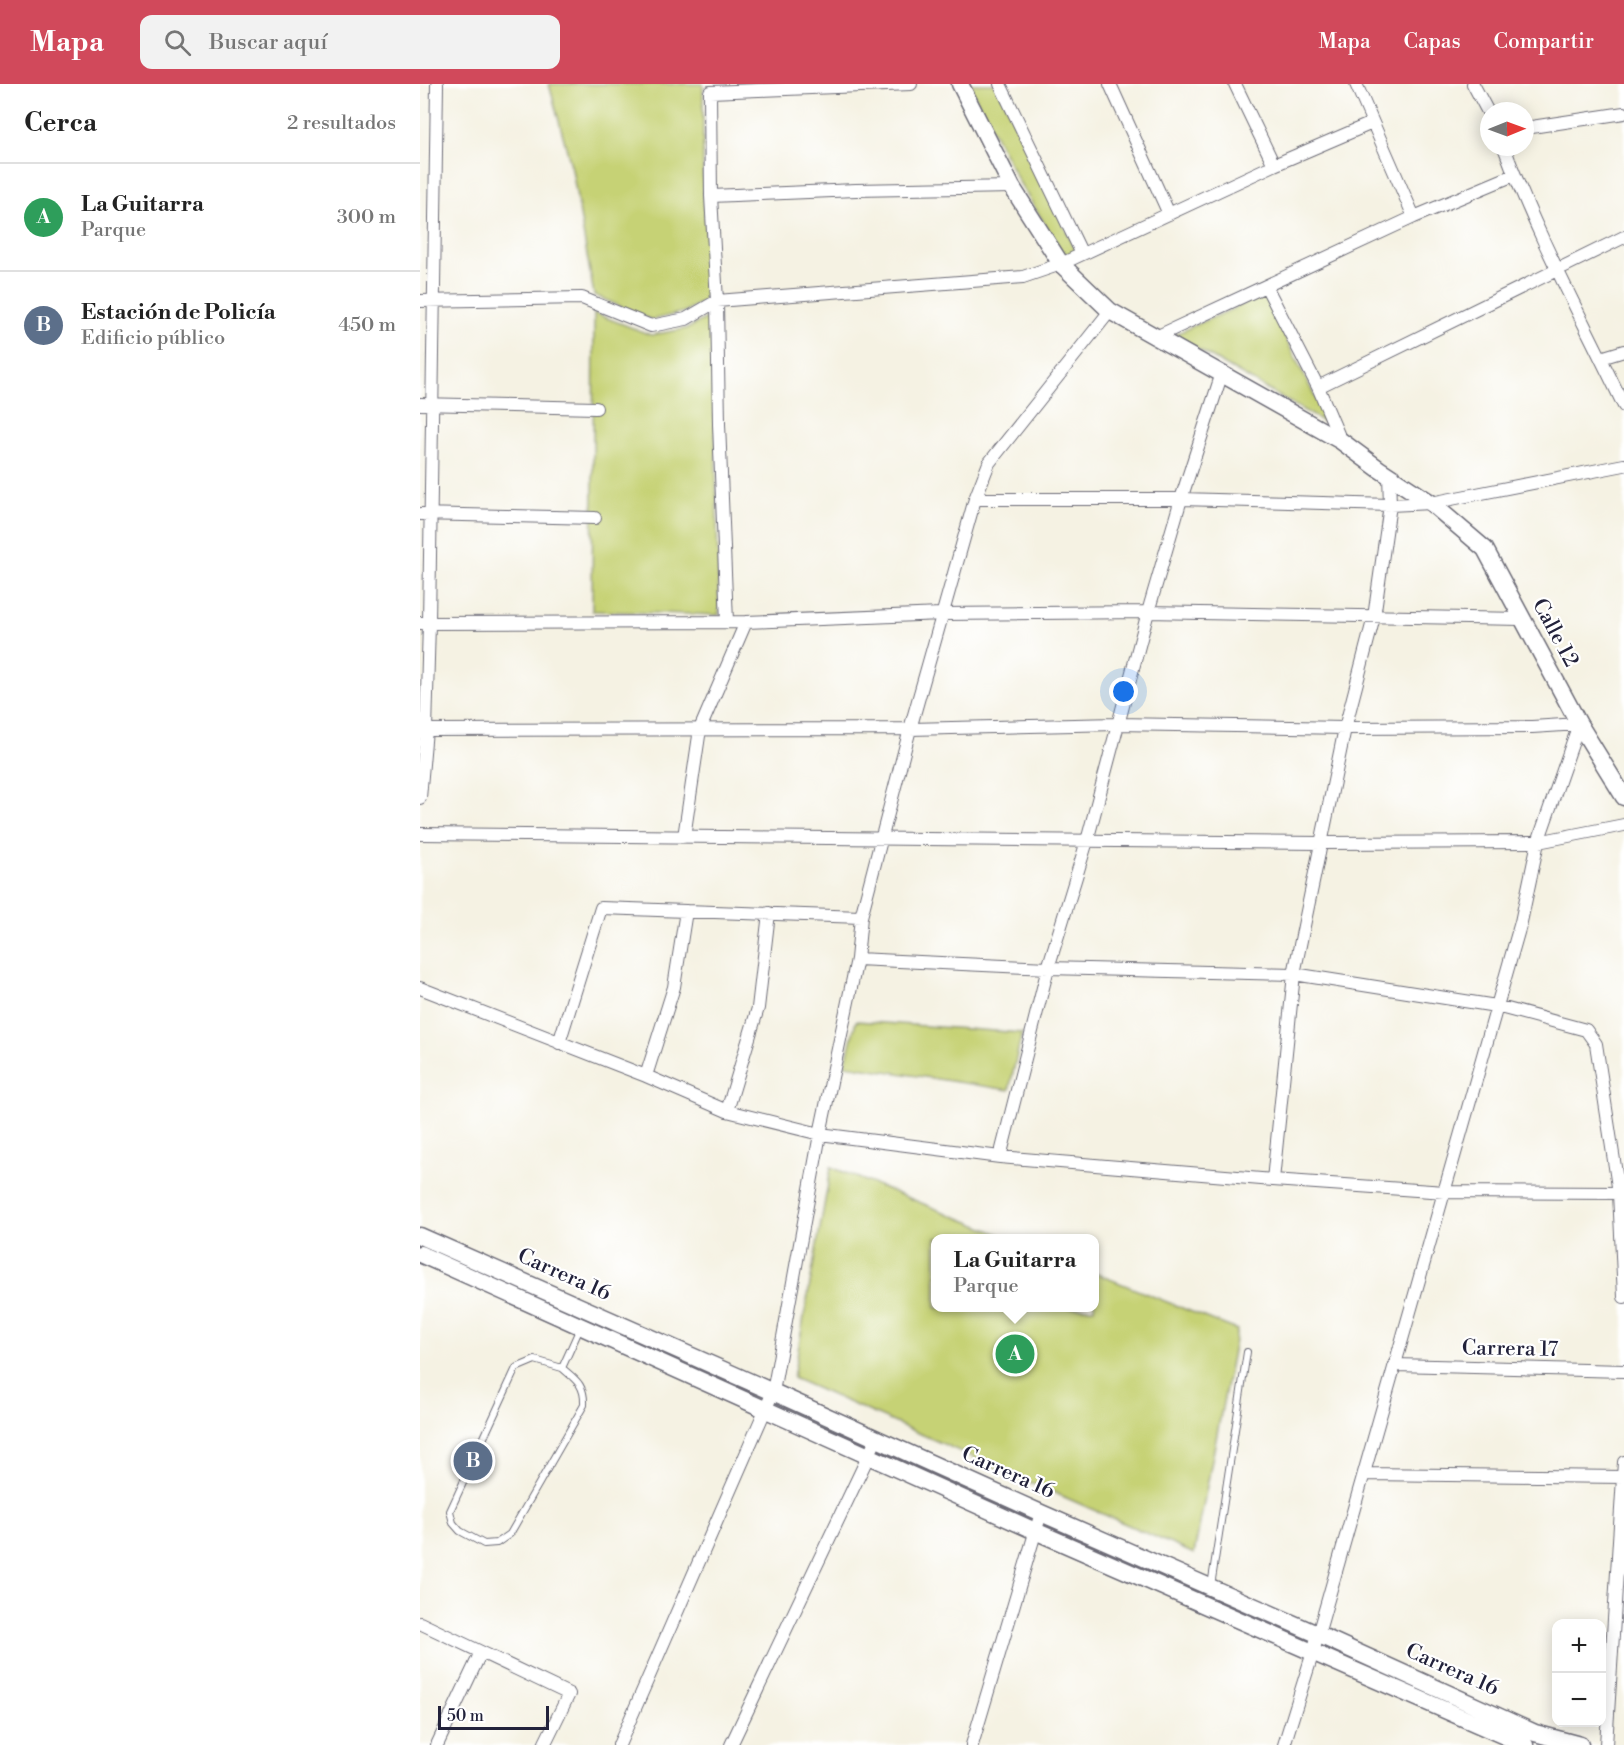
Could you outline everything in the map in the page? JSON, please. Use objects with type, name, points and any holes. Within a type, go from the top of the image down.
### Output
[{"type":"main road","name":"Calle 12","points":[[960,84],[1012,187],[1061,264],[1110,311],[1341,441],[1431,503],[1485,549],[1579,724],[1624,797]]},
{"type":"main road","name":"Carrera 16","points":[[420,1236],[773,1392],[872,1447],[1035,1531],[1525,1745]]},
{"type":"main road","name":"Carrera 16","points":[[420,1254],[766,1411],[872,1447],[1041,1513],[1535,1733],[1580,1745]]},
{"type":"street","points":[[420,798],[425,623],[426,405],[434,302],[437,84]]},
{"type":"street","points":[[727,622],[719,424],[717,301],[711,196],[710,92],[911,84]]},
{"type":"street","points":[[1000,84],[1082,254]]},
{"type":"street","points":[[1110,84],[1169,214]]},
{"type":"street","points":[[1235,84],[1274,165]]},
{"type":"street","points":[[1356,84],[1414,217]]},
{"type":"street","points":[[1473,84],[1483,102]]},
{"type":"street","points":[[1534,127],[1624,113]]},
{"type":"street","points":[[420,302],[582,298],[651,326],[686,319],[717,301],[1023,277],[1061,264],[1274,165],[1372,123]]},
{"type":"street","points":[[1507,156],[1558,270],[1624,406]]},
{"type":"street","points":[[1158,336],[1414,217],[1514,175]]},
{"type":"street","points":[[711,196],[1012,187]]},
{"type":"street","points":[[1318,387],[1624,237]]},
{"type":"street","points":[[1266,286],[1318,387],[1341,441]]},
{"type":"street","points":[[622,1744],[773,1392],[820,1134],[856,960],[861,917],[909,729],[975,499],[989,463],[1110,311]]},
{"type":"street","points":[[1601,358],[1624,351]]},
{"type":"street","points":[[1000,1157],[1048,968],[1087,841],[1148,612],[1181,499],[1222,373]]},
{"type":"street","points":[[426,405],[596,408]]},
{"type":"street","points":[[975,499],[1181,499],[1390,505],[1431,503],[1624,465]]},
{"type":"street","points":[[1273,1180],[1294,975],[1345,728],[1374,616],[1390,505],[1389,475]]},
{"type":"street","points":[[425,514],[595,518]]},
{"type":"street","points":[[425,623],[746,622],[941,614],[1148,612],[1522,619]]},
{"type":"street","points":[[684,837],[700,729],[746,622]]},
{"type":"street","points":[[423,730],[909,729],[1117,724],[1345,728],[1532,727],[1579,724],[1538,842],[1521,922],[1313,1652],[1284,1745]]},
{"type":"street","points":[[420,834],[1322,843],[1538,842],[1624,825]]},
{"type":"street","points":[[559,1043],[601,908],[861,917]]},
{"type":"street","points":[[646,1076],[674,987],[686,911]]},
{"type":"street","points":[[727,1111],[758,1008],[769,913]]},
{"type":"street","points":[[856,960],[1294,975],[1496,1006],[1586,1030],[1596,1044],[1622,1193],[1624,1297]]},
{"type":"street","points":[[420,988],[646,1076],[727,1111],[820,1134],[1000,1157],[1273,1180],[1445,1192],[1622,1193]]},
{"type":"street","name":"Carrera 17","points":[[1395,1365],[1624,1371]]},
{"type":"street","points":[[731,1745],[872,1447]]},
{"type":"street","points":[[1606,1745],[1624,1462]]},
{"type":"street","points":[[1364,1474],[1624,1477]]},
{"type":"street","points":[[972,1745],[1041,1513]]},
{"type":"street","points":[[420,1623],[568,1694],[544,1745]]},
{"type":"street","points":[[437,1745],[481,1652]]},
{"type":"lane","points":[[562,1368],[589,1311]]},
{"type":"lane","points":[[1211,1587],[1247,1352]]},
{"type":"lane","points":[[535,1360],[562,1368],[580,1384],[585,1393],[584,1405],[510,1534],[497,1543],[484,1544],[460,1532],[453,1523],[450,1511],[516,1368],[535,1360]]},
{"type":"green space","points":[[549,84],[703,84],[703,196],[711,297],[684,312],[652,320],[594,295],[572,169]]},
{"type":"green space","points":[[969,84],[996,84],[1076,251],[1064,255],[1019,182]]},
{"type":"green space","points":[[1264,295],[1329,425],[1173,335]]},
{"type":"green space","points":[[594,313],[651,335],[689,328],[713,314],[719,615],[592,611]]},
{"type":"green space","points":[[856,1021],[1022,1033],[1009,1090],[845,1065]]},
{"type":"green space","points":[[831,1167],[999,1234],[931,1234],[931,1312],[1099,1312],[1099,1275],[1237,1330],[1194,1554],[793,1378]]},
{"type":"place","name":"La Guitarra","points":[[1015,1354]]},
{"type":"place","name":"Estación de Policía","points":[[473,1461]]}]
